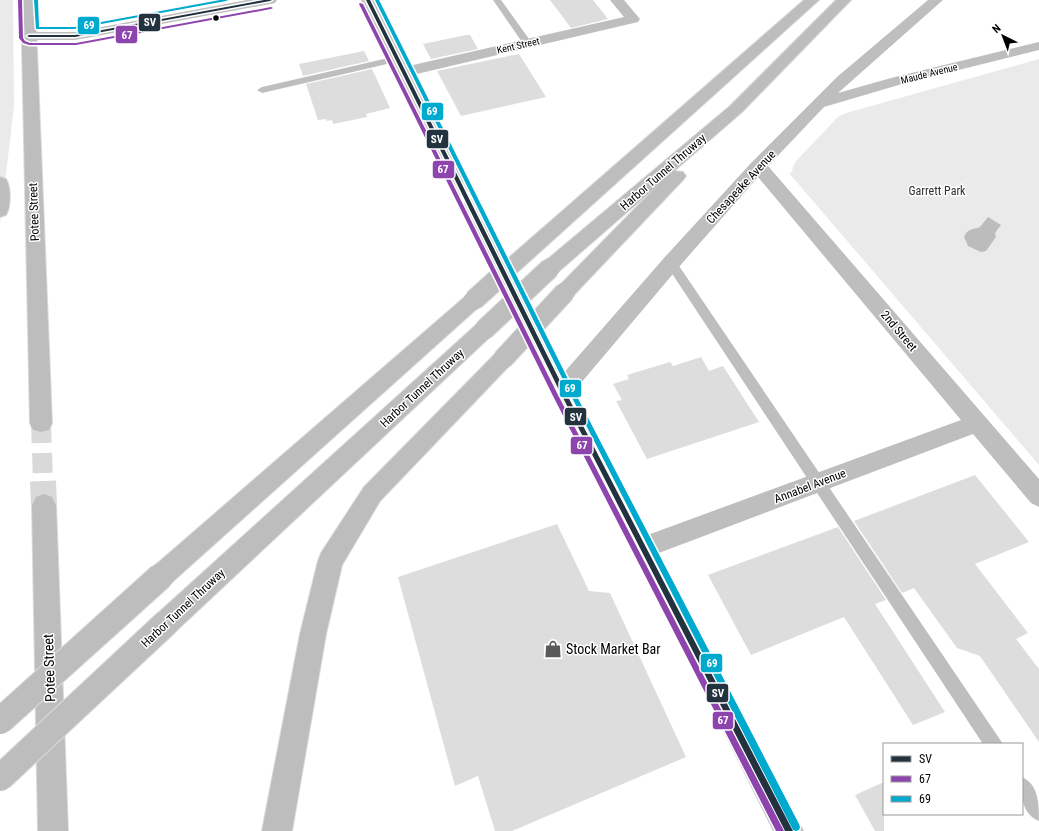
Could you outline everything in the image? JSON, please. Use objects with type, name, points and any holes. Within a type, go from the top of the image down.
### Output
[{"type":"main road","name":"Potee Street","points":[[28,0],[41,424]]},
{"type":"main road","points":[[368,0],[458,179]]},
{"type":"main road","points":[[0,721],[812,0]]},
{"type":"main road","name":"Harbor Tunnel Thruway","points":[[0,778],[550,268],[736,109],[844,0]]},
{"type":"main road","points":[[277,831],[313,634],[330,561],[372,494],[702,151],[736,109]]},
{"type":"main road","points":[[0,183],[0,211]]},
{"type":"main road","points":[[480,226],[562,390],[789,831]]},
{"type":"main road","name":"Potee Street","points":[[44,505],[53,831]]},
{"type":"street","points":[[29,36],[75,36],[270,0]]},
{"type":"street","name":"Kent Street","points":[[401,65],[527,43],[632,19],[617,0]]},
{"type":"street","name":"Chesapeake Avenue","points":[[562,390],[671,263],[758,166],[842,80],[936,0]]},
{"type":"street","name":"Maude Avenue","points":[[821,103],[897,81],[1039,46]]},
{"type":"street","name":"2nd Street","points":[[758,166],[1039,496]]},
{"type":"street","name":"Annabel Avenue","points":[[643,548],[977,423]]},
{"type":"lane","points":[[497,0],[527,43]]},
{"type":"lane","points":[[262,90],[401,65]]},
{"type":"lane","points":[[671,263],[993,743]]},
{"type":"lane","points":[[1023,788],[1039,812]]},
{"type":"green space","points":[[0,0],[13,0],[14,106],[0,224]]},
{"type":"green space","name":"Garrett Park","points":[[1039,59],[1039,465],[789,173],[792,172],[793,166],[797,160],[838,117],[846,113]]},
{"type":"shaded area","points":[[988,217],[1001,225],[995,233],[996,237],[986,251],[981,252],[968,246],[964,237],[970,230],[980,227]]},
{"type":"building","points":[[550,0],[593,0],[608,19],[571,28]]},
{"type":"building","points":[[470,35],[478,49],[431,59],[423,44]]},
{"type":"building","points":[[364,51],[369,61],[303,76],[299,64]]},
{"type":"building","points":[[519,54],[546,97],[461,116],[437,71]]},
{"type":"building","points":[[372,69],[390,108],[366,114],[367,117],[333,124],[332,120],[318,120],[306,84]]},
{"type":"building","points":[[701,357],[709,371],[723,366],[759,422],[647,459],[616,401],[622,400],[613,384],[629,379],[627,375],[670,362],[673,366]]},
{"type":"building","points":[[975,475],[1029,542],[975,564],[1028,633],[1016,639],[1039,669],[1039,742],[980,656],[957,648],[914,588],[902,593],[854,521]]},
{"type":"building","points":[[557,524],[589,591],[610,593],[686,757],[512,831],[495,831],[478,776],[455,786],[398,577]]},
{"type":"building","points":[[838,527],[886,600],[875,604],[945,712],[913,725],[844,617],[751,655],[708,575]]},
{"type":"building","points":[[883,782],[884,831],[875,831],[855,795]]},
{"type":"tunnel","points":[[457,179],[473,211]]},
{"type":"tunnel","points":[[472,210],[480,226]]},
{"type":"tunnel","points":[[41,423],[43,482]]},
{"type":"tunnel","points":[[43,481],[44,505]]},
{"type":"transit line","name":"67","points":[[20,0],[21,38],[24,42],[29,44],[76,44],[271,8]]},
{"type":"transit line","name":"69","points":[[36,0],[37,28],[74,28],[226,0]]},
{"type":"transit line","name":"SV","points":[[29,36],[75,36],[270,0]]},
{"type":"transit line","name":"SV","points":[[368,0],[562,390],[789,831]]},
{"type":"transit line","name":"69","points":[[377,0],[569,386],[796,827]]},
{"type":"transit line","name":"67","points":[[361,4],[555,394],[780,831]]},
{"type":"place","name":"Stock Market Bar","points":[[553,649]]}]
